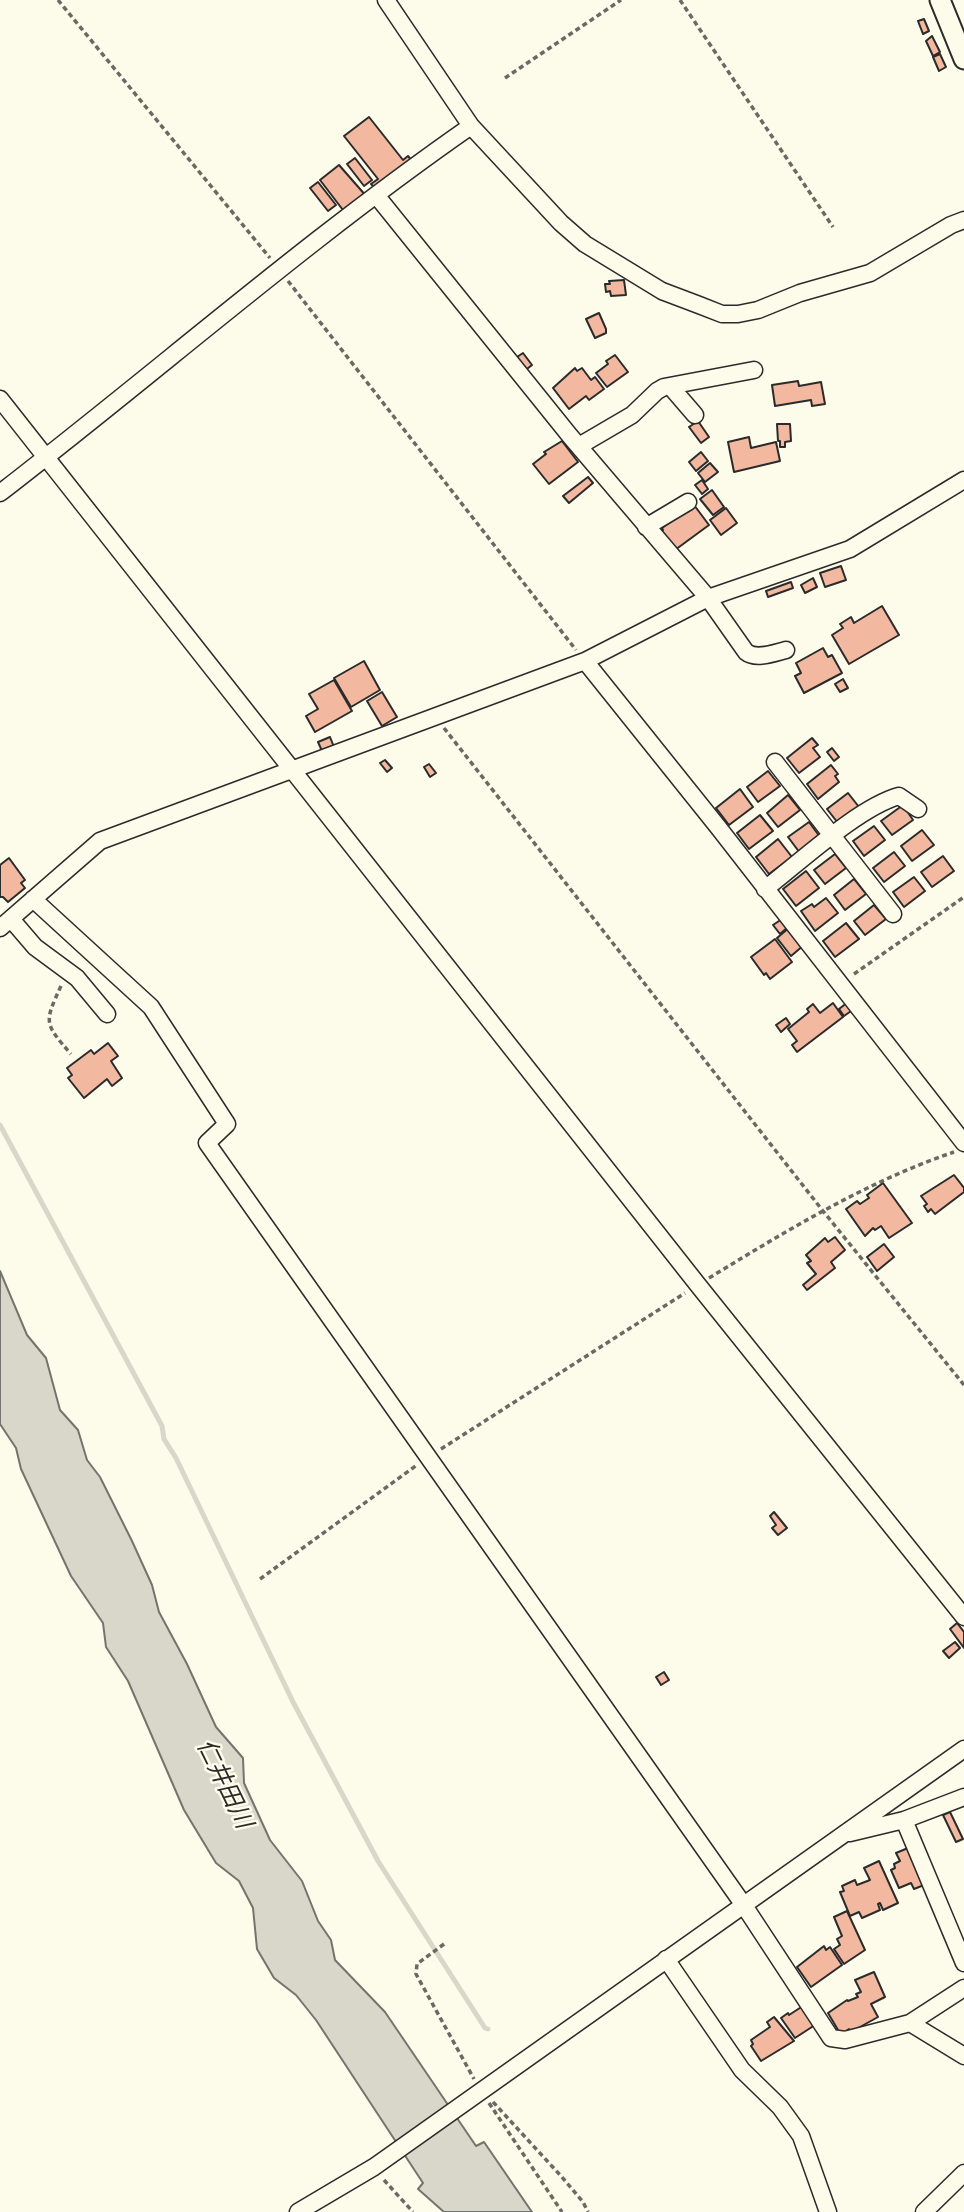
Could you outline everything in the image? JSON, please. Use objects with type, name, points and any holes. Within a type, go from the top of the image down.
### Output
[{"type":"street","points":[[386,0],[471,126],[523,185],[585,244],[662,290],[722,314],[758,310],[800,293],[870,273],[964,220]]},
{"type":"street","points":[[940,0],[964,59]]},
{"type":"street","points":[[0,493],[376,195],[471,126]]},
{"type":"street","points":[[376,195],[579,446],[708,598],[750,656],[786,650]]},
{"type":"street","points":[[579,446],[632,415],[657,391],[670,386],[754,370]]},
{"type":"street","points":[[670,386],[695,415]]},
{"type":"street","points":[[0,400],[698,1285],[964,1617]]},
{"type":"street","points":[[107,1014],[77,978],[6,923],[100,841],[585,661],[708,598],[850,549],[964,480]]},
{"type":"street","points":[[646,527],[688,502]]},
{"type":"street","points":[[585,661],[964,1143]]},
{"type":"street","points":[[775,762],[894,914]]},
{"type":"street","points":[[765,889],[878,804],[899,796],[918,809]]},
{"type":"street","points":[[33,899],[151,1007],[227,1124],[207,1143],[743,1904],[831,2038],[845,2040],[909,2023],[964,1988]]},
{"type":"street","points":[[300,2211],[374,2168],[964,1749]]},
{"type":"street","points":[[841,1836],[904,1820],[964,1797]]},
{"type":"street","points":[[904,1820],[964,1963]]},
{"type":"street","points":[[666,1959],[742,2070],[780,2107],[797,2129],[828,2212]]},
{"type":"street","points":[[909,2023],[964,2056]]},
{"type":"street","points":[[924,2212],[964,2173]]},
{"type":"path","points":[[58,0],[280,270],[585,661]]},
{"type":"path","points":[[505,78],[621,0]]},
{"type":"path","points":[[680,0],[834,227]]},
{"type":"path","points":[[436,718],[823,1211],[964,1385]]},
{"type":"path","points":[[840,984],[964,898]]},
{"type":"path","points":[[67,971],[48,1015],[50,1030],[71,1054]]},
{"type":"path","points":[[260,1579],[428,1458],[698,1285],[823,1211],[895,1174],[964,1149]]},
{"type":"path","points":[[444,1944],[418,1964],[416,1974],[479,2092],[562,2212]]},
{"type":"path","points":[[479,2092],[507,2115],[583,2202],[588,2212]]},
{"type":"path","points":[[374,2168],[413,2212]]},
{"type":"water","name":"仁井田川","points":[[0,1271],[27,1335],[46,1358],[60,1410],[78,1430],[87,1460],[100,1477],[132,1541],[152,1585],[159,1612],[216,1727],[243,1758],[244,1783],[270,1840],[302,1881],[318,1921],[331,1940],[335,1960],[385,2012],[476,2146],[484,2142],[532,2212],[444,2212],[418,2189],[423,2183],[316,2020],[296,1995],[274,1978],[257,1949],[253,1908],[239,1881],[216,1863],[184,1810],[128,1681],[106,1647],[103,1623],[71,1576],[21,1469],[16,1448],[0,1424]]},
{"type":"building","points":[[924,19],[929,31],[923,34],[918,21]]},
{"type":"building","points":[[932,36],[940,52],[933,56],[926,41]]},
{"type":"building","points":[[940,54],[946,67],[939,71],[933,57]]},
{"type":"building","points":[[369,117],[403,160],[408,156],[413,162],[377,190],[371,184],[378,179],[344,136]]},
{"type":"building","points":[[355,158],[372,180],[364,186],[347,164]]},
{"type":"building","points":[[339,165],[367,197],[346,214],[320,180]]},
{"type":"building","points":[[318,182],[336,205],[328,211],[310,188]]},
{"type":"building","points":[[624,280],[626,295],[611,296],[610,291],[606,292],[605,284],[610,284],[609,281]]},
{"type":"building","points":[[599,313],[606,333],[595,338],[586,319]]},
{"type":"building","points":[[523,353],[532,365],[523,372],[514,359]]},
{"type":"building","points":[[615,355],[628,372],[607,387],[596,373]]},
{"type":"building","points":[[575,368],[577,371],[582,368],[591,380],[595,377],[604,389],[589,400],[586,396],[569,409],[553,388]]},
{"type":"building","points":[[798,381],[799,386],[821,382],[825,404],[812,406],[811,400],[775,406],[772,385]]},
{"type":"building","points":[[698,421],[709,437],[701,443],[689,427]]},
{"type":"building","points":[[777,424],[790,424],[791,441],[785,442],[785,447],[780,447]]},
{"type":"building","points":[[749,437],[751,448],[776,442],[780,461],[734,472],[728,442]]},
{"type":"building","points":[[562,441],[578,462],[549,484],[533,464],[546,454],[544,452]]},
{"type":"building","points":[[701,452],[708,461],[696,471],[689,462]]},
{"type":"building","points":[[710,463],[718,472],[705,482],[698,473]]},
{"type":"building","points":[[588,477],[593,483],[569,503],[563,496]]},
{"type":"building","points":[[702,480],[708,489],[702,494],[695,485]]},
{"type":"building","points":[[712,490],[724,507],[713,515],[700,499]]},
{"type":"building","points":[[694,505],[709,525],[675,550],[661,532],[662,528]]},
{"type":"building","points":[[726,508],[737,523],[721,535],[710,520]]},
{"type":"building","points":[[841,566],[846,580],[825,587],[820,573]]},
{"type":"building","points":[[813,578],[817,587],[805,593],[801,585]]},
{"type":"building","points":[[791,582],[793,588],[768,597],[766,591]]},
{"type":"building","points":[[882,606],[899,635],[849,664],[832,635],[843,628],[840,624],[851,617],[854,623]]},
{"type":"building","points":[[823,648],[828,657],[832,655],[842,673],[804,693],[795,676],[801,673],[796,663]]},
{"type":"building","points":[[364,661],[380,690],[351,707],[334,678]]},
{"type":"building","points":[[843,679],[848,688],[840,692],[835,684]]},
{"type":"building","points":[[334,680],[352,711],[315,732],[306,716],[318,709],[309,694]]},
{"type":"building","points":[[382,692],[397,717],[382,726],[367,701]]},
{"type":"building","points":[[330,737],[334,747],[322,751],[318,742]]},
{"type":"building","points":[[812,738],[818,745],[813,748],[820,757],[799,773],[787,758]]},
{"type":"building","points":[[832,748],[839,757],[834,761],[827,752]]},
{"type":"building","points":[[385,760],[392,768],[387,772],[380,763]]},
{"type":"building","points":[[429,764],[436,773],[430,777],[424,767]]},
{"type":"building","points":[[831,765],[838,774],[835,776],[839,782],[818,799],[807,784]]},
{"type":"building","points":[[768,771],[780,786],[758,802],[747,787]]},
{"type":"building","points":[[740,789],[753,807],[729,825],[716,808]]},
{"type":"building","points":[[848,793],[859,807],[838,823],[827,809]]},
{"type":"building","points":[[788,795],[800,810],[778,827],[767,813]]},
{"type":"building","points":[[903,805],[913,820],[892,835],[881,821]]},
{"type":"building","points":[[760,815],[773,831],[749,849],[737,833]]},
{"type":"building","points":[[809,822],[820,837],[800,853],[788,837]]},
{"type":"building","points":[[874,826],[885,840],[864,856],[853,841]]},
{"type":"building","points":[[922,830],[934,845],[912,861],[901,846]]},
{"type":"building","points":[[778,839],[792,857],[769,874],[756,857]]},
{"type":"building","points":[[894,852],[905,866],[884,882],[873,868]]},
{"type":"building","points":[[835,854],[846,868],[825,884],[814,870]]},
{"type":"building","points":[[943,856],[954,871],[932,887],[921,872]]},
{"type":"building","points":[[9,858],[25,880],[21,883],[25,888],[8,902],[0,897],[0,865]]},
{"type":"building","points":[[806,871],[819,888],[796,906],[783,889]]},
{"type":"building","points":[[914,877],[925,891],[904,907],[893,892]]},
{"type":"building","points":[[854,879],[866,894],[845,910],[834,895]]},
{"type":"building","points":[[826,898],[838,913],[815,931],[801,911],[812,904],[814,907]]},
{"type":"building","points":[[874,905],[886,919],[865,935],[854,921]]},
{"type":"building","points":[[782,919],[788,927],[780,934],[773,925]]},
{"type":"building","points":[[846,923],[859,939],[835,957],[823,941]]},
{"type":"building","points":[[790,927],[804,945],[791,956],[777,938]]},
{"type":"building","points":[[775,939],[792,962],[770,979],[751,957]]},
{"type":"building","points":[[848,1002],[854,1009],[844,1016],[839,1009]]},
{"type":"building","points":[[833,1003],[843,1017],[797,1052],[792,1045],[797,1041],[788,1029],[809,1012],[807,1009],[813,1004],[820,1013]]},
{"type":"building","points":[[786,1018],[790,1024],[781,1032],[776,1025]]},
{"type":"building","points":[[108,1043],[118,1056],[111,1061],[122,1078],[112,1086],[107,1079],[84,1098],[68,1078],[72,1075],[67,1068],[91,1050],[94,1054]]},
{"type":"building","points":[[954,1175],[964,1192],[935,1214],[931,1209],[928,1212],[924,1206],[927,1204],[921,1196]]},
{"type":"building","points":[[883,1183],[912,1223],[889,1238],[881,1226],[875,1230],[873,1228],[865,1236],[846,1209],[857,1201],[860,1204],[869,1198],[867,1195]]},
{"type":"building","points":[[835,1237],[845,1250],[831,1262],[835,1268],[807,1290],[803,1285],[816,1274],[807,1263],[811,1261],[806,1255],[825,1238],[828,1242]]},
{"type":"building","points":[[884,1244],[894,1257],[877,1271],[867,1257]]},
{"type":"building","points":[[774,1512],[787,1528],[778,1535],[772,1528],[776,1525],[770,1516]]},
{"type":"building","points":[[957,1623],[964,1632],[964,1648],[950,1629]]},
{"type":"building","points":[[955,1642],[960,1648],[949,1658],[943,1651]]},
{"type":"building","points":[[664,1672],[669,1680],[661,1685],[656,1677]]},
{"type":"building","points":[[950,1812],[963,1839],[956,1842],[943,1815]]},
{"type":"building","points":[[908,1848],[924,1885],[914,1889],[911,1883],[899,1888],[891,1870],[895,1868],[894,1864],[900,1861],[896,1853]]},
{"type":"building","points":[[879,1861],[898,1903],[883,1910],[880,1903],[880,1910],[862,1918],[859,1912],[850,1916],[840,1892],[844,1891],[842,1886],[855,1880],[857,1885],[870,1880],[864,1868]]},
{"type":"building","points":[[847,1911],[865,1950],[844,1964],[834,1949],[840,1945],[837,1939],[842,1936],[834,1917]]},
{"type":"building","points":[[824,1946],[826,1950],[830,1947],[842,1965],[811,1987],[797,1967]]},
{"type":"building","points":[[874,1972],[885,1997],[871,2004],[878,2017],[841,2035],[828,2013],[847,2000],[858,1997],[856,1994],[861,1992],[855,1980]]},
{"type":"building","points":[[806,2004],[818,2023],[795,2038],[781,2018]]},
{"type":"building","points":[[774,2017],[794,2041],[761,2061],[751,2046],[751,2040],[770,2027],[767,2022]]},
{"type":"waterway","points":[[0,1125],[162,1426],[164,1439],[176,1458],[293,1702],[378,1861],[488,2029]]}]
